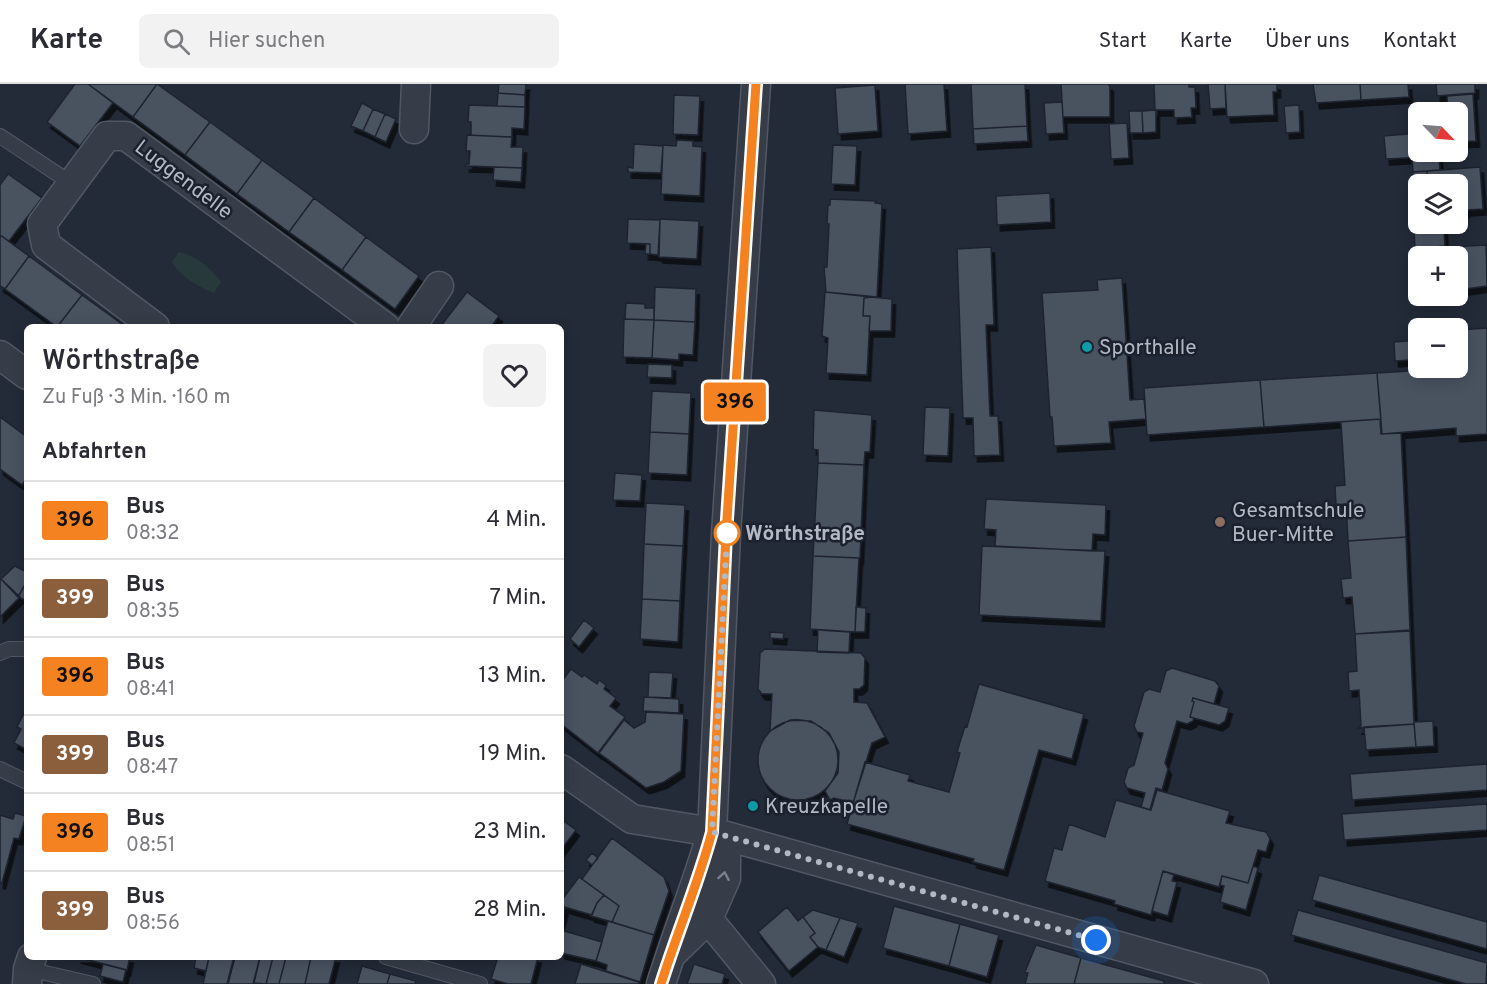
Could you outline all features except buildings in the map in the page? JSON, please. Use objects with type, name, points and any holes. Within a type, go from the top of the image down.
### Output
[{"type":"street","points":[[414,129],[416,84]]},
{"type":"street","points":[[661,984],[669,957],[697,914],[699,878],[712,832],[726,534],[756,84]]},
{"type":"street","name":"Luggendelle","points":[[151,324],[46,244],[42,224],[107,136],[126,136],[381,324]]},
{"type":"street","points":[[413,324],[440,286]]},
{"type":"street","points":[[0,355],[24,373]]},
{"type":"street","points":[[564,771],[632,819],[712,832],[1254,984]]},
{"type":"street","points":[[697,914],[761,984]]},
{"type":"lane","points":[[0,136],[71,183]]},
{"type":"lane","points":[[0,653],[9,649],[24,649]]},
{"type":"lane","points":[[0,769],[24,781]]},
{"type":"lane","points":[[396,960],[480,984]]},
{"type":"lane","points":[[29,970],[93,984]]},
{"type":"shaded area","points":[[179,252],[197,260],[217,277],[221,282],[214,293],[190,281],[176,268],[172,262]]},
{"type":"bus line","name":"396","points":[[661,984],[699,878],[712,832],[726,534],[756,84]]},
{"type":"place","name":"Sporthalle","points":[[1087,347]]},
{"type":"place","name":"Gesamtschule Buer-Mitte","points":[[1220,522]]},
{"type":"place","name":"Wörthstraße","points":[[727,533]]},
{"type":"place","name":"Kreuzkapelle","points":[[753,806]]},
{"type":"route","points":[[727,533],[712,832],[1096,940]]}]
